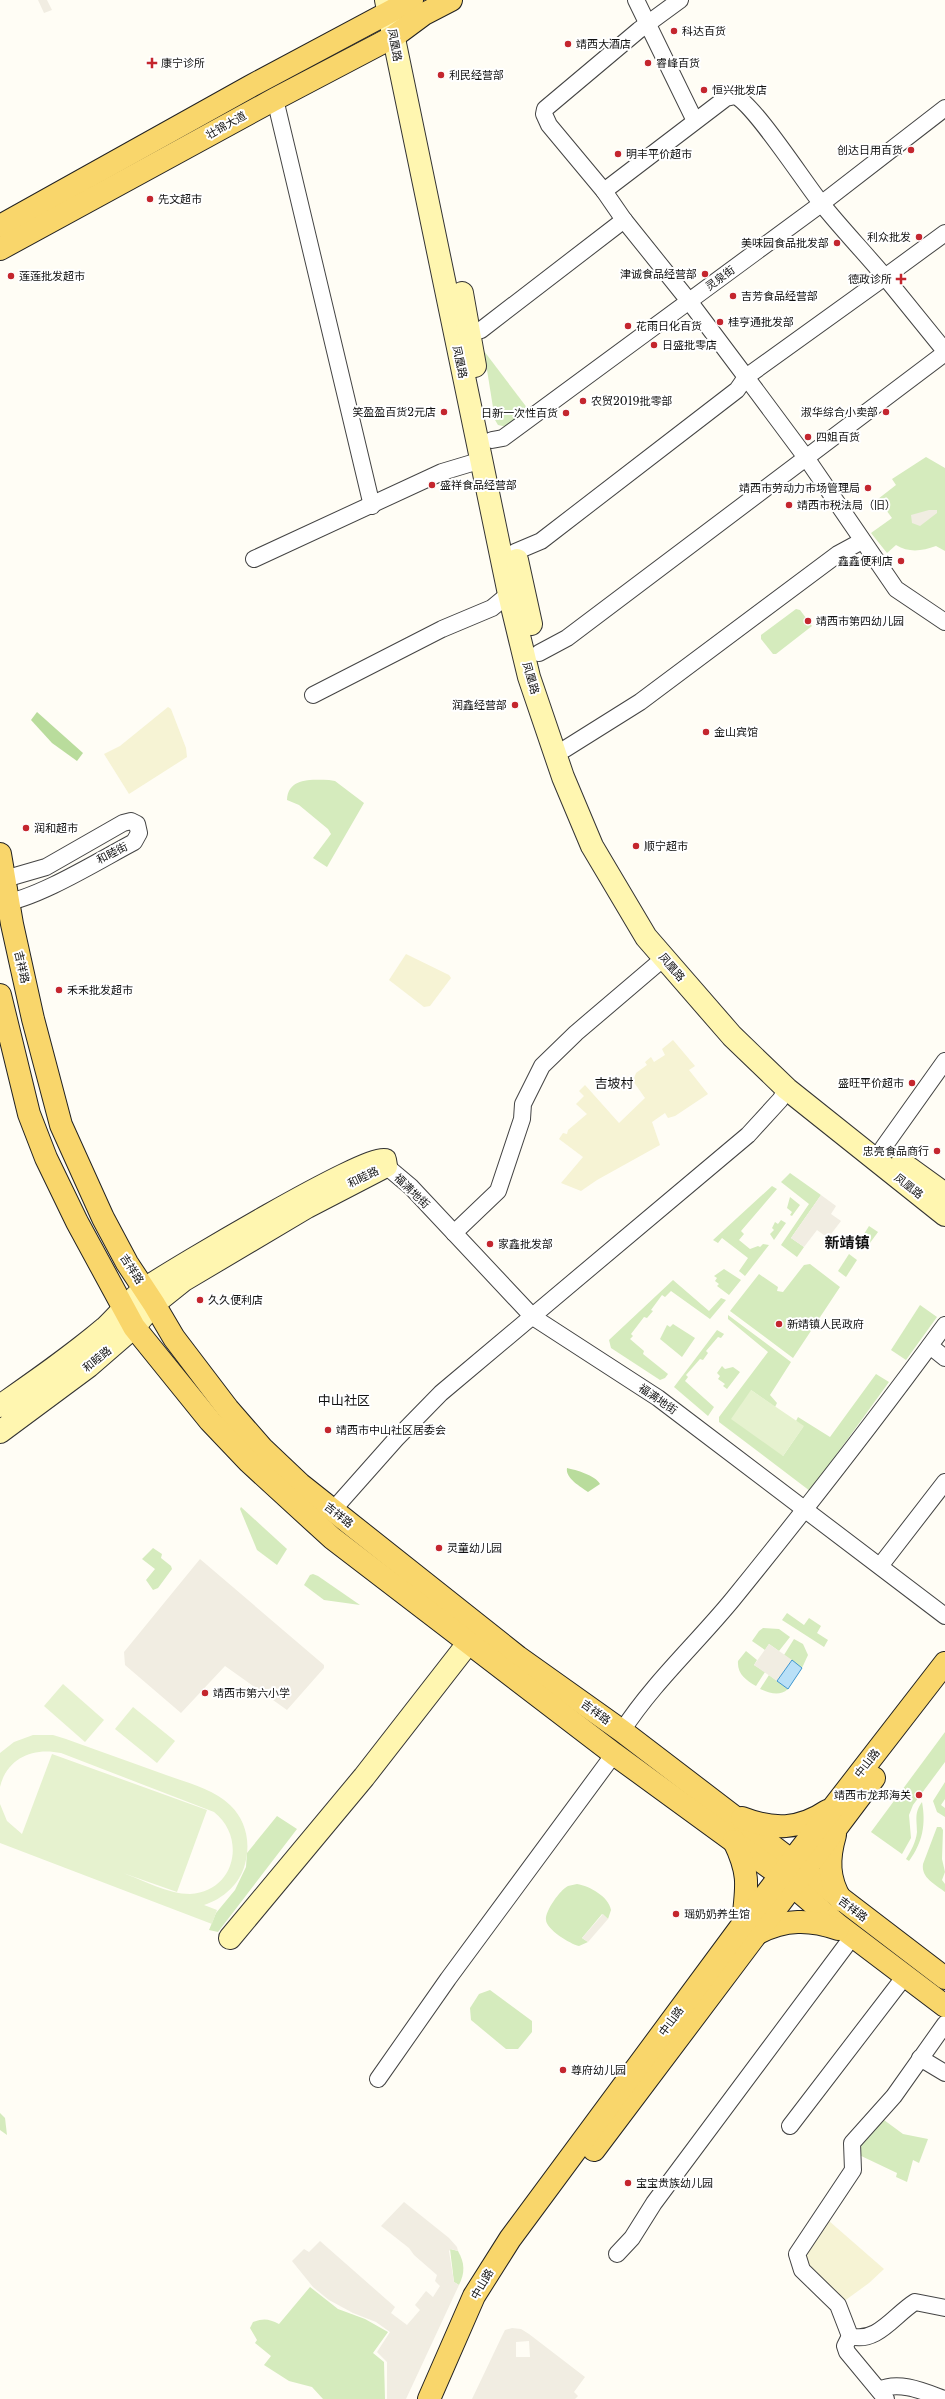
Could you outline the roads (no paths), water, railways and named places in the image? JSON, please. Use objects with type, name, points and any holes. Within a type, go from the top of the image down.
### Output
[{"type":"main road","name":"壮锦大道","points":[[0,249],[400,32],[424,14],[451,0]]},
{"type":"main road","name":"壮锦大道","points":[[0,226],[398,3]]},
{"type":"main road","name":"凤凰路","points":[[398,3],[400,32],[509,594],[530,677],[563,777],[592,846],[646,938],[732,1036],[787,1089],[945,1215]]},
{"type":"main road","name":"凤凰路","points":[[400,32],[412,70],[470,333],[515,552],[539,653],[566,749],[585,804],[626,884],[644,912],[707,993],[744,1036],[810,1095],[836,1116],[945,1194]]},
{"type":"main road","name":"吉祥路","points":[[0,854],[4,903],[50,1089],[61,1125],[102,1218],[127,1263],[174,1338],[228,1409],[324,1512],[350,1552],[480,1640],[622,1731],[724,1810],[792,1874],[850,1934],[945,2006]]},
{"type":"main road","name":"吉祥路","points":[[0,995],[29,1114],[37,1135],[77,1222],[129,1319],[210,1421],[249,1462],[324,1512],[362,1532],[480,1640],[614,1754],[734,1841],[842,1901],[945,1978]]},
{"type":"main road","name":"和睦路","points":[[0,1432],[89,1366],[149,1296],[191,1276],[307,1207],[386,1166]]},
{"type":"main road","name":"和睦路","points":[[0,1406],[79,1349],[129,1319]]},
{"type":"main road","points":[[350,1552],[362,1532]]},
{"type":"main road","points":[[236,1942],[364,1778],[480,1640]]},
{"type":"main road","name":"中山路","points":[[430,2399],[463,2319],[489,2271],[528,2213],[792,1874],[945,1663]]},
{"type":"main road","name":"中山路","points":[[835,1816],[945,1686]]},
{"type":"main road","points":[[724,1810],[763,1826],[787,1828],[813,1819],[835,1816],[829,1864],[834,1886],[842,1901]]},
{"type":"main road","points":[[734,1841],[747,1877],[750,1929],[802,1921],[821,1923],[850,1934]]},
{"type":"main road","name":"中山路","points":[[446,2399],[478,2321],[521,2247],[750,1929]]},
{"type":"street","points":[[636,0],[695,121]]},
{"type":"street","points":[[680,0],[552,102],[545,109],[544,114],[548,125],[604,191],[624,220],[689,300],[806,459],[896,589],[945,622]]},
{"type":"street","points":[[539,653],[567,638],[806,459],[917,372],[945,352],[885,277],[821,204],[742,99],[735,96],[726,98],[604,191]]},
{"type":"street","points":[[275,99],[372,506]]},
{"type":"street","name":"灵泉街","points":[[492,440],[503,438],[821,204],[945,108]]},
{"type":"street","points":[[470,333],[481,330],[624,220]]},
{"type":"street","points":[[515,552],[541,540],[737,390],[746,377],[945,233]]},
{"type":"street","points":[[254,559],[372,506],[442,472],[482,460]]},
{"type":"street","points":[[566,749],[640,702],[838,554],[862,541]]},
{"type":"street","points":[[313,695],[442,629],[492,608],[509,594]]},
{"type":"street","name":"和睦街","points":[[2,877],[15,876],[46,867],[123,823],[131,822],[137,824],[139,833],[134,842],[51,885],[4,903]]},
{"type":"street","points":[[454,1233],[498,1191],[522,1119],[524,1104],[542,1066],[576,1033],[664,958]]},
{"type":"street","points":[[882,1148],[942,1070]]},
{"type":"street","points":[[324,1512],[441,1393],[748,1135],[780,1100],[787,1089]]},
{"type":"street","name":"福满地街","points":[[386,1166],[411,1187],[533,1317],[658,1398],[945,1616]]},
{"type":"street","points":[[622,1731],[662,1679],[723,1611],[804,1510],[945,1325]]},
{"type":"street","points":[[930,1346],[945,1358]]},
{"type":"street","points":[[880,1566],[945,1482]]},
{"type":"street","points":[[378,2080],[448,1979],[614,1754]]},
{"type":"street","points":[[617,2254],[632,2238],[654,2203],[850,1934]]},
{"type":"street","points":[[790,2126],[905,1976]]},
{"type":"street","points":[[944,2399],[902,2386],[885,2386],[882,2394],[847,2352],[845,2346],[850,2336],[838,2305],[802,2270],[797,2254],[853,2170],[852,2143],[885,2108],[945,2024]]},
{"type":"street","points":[[920,2058],[945,2074]]},
{"type":"street","points":[[850,2336],[860,2338],[873,2335],[915,2302],[925,2302],[945,2308]]},
{"type":"water","points":[[792,1660],[802,1668],[788,1689],[777,1681]]},
{"type":"place","name":"科达百货","points":[[674,31]]},
{"type":"place","name":"靖西大酒店","points":[[568,44]]},
{"type":"place","name":"康宁诊所","points":[[152,63]]},
{"type":"place","name":"睿峰百货","points":[[648,63]]},
{"type":"place","name":"利民经营部","points":[[441,75]]},
{"type":"place","name":"恒兴批发店","points":[[704,90]]},
{"type":"place","name":"创达日用百货","points":[[911,150]]},
{"type":"place","name":"明丰平价超市","points":[[618,154]]},
{"type":"place","name":"先文超市","points":[[150,199]]},
{"type":"place","name":"利众批发","points":[[919,237]]},
{"type":"place","name":"美味园食品批发部","points":[[837,243]]},
{"type":"place","name":"津诚食品经营部","points":[[705,274]]},
{"type":"place","name":"莲莲批发超市","points":[[11,276]]},
{"type":"place","name":"德政诊所","points":[[901,279]]},
{"type":"place","name":"吉芳食品经营部","points":[[733,296]]},
{"type":"place","name":"桂亨通批发部","points":[[720,322]]},
{"type":"place","name":"花雨日化百货","points":[[628,326]]},
{"type":"place","name":"日盛批零店","points":[[654,345]]},
{"type":"place","name":"农贸2019批零部","points":[[583,401]]},
{"type":"place","name":"笑盈盈百货2元店","points":[[444,412]]},
{"type":"place","name":"淑华综合小卖部","points":[[886,412]]},
{"type":"place","name":"日新一次性百货","points":[[566,413]]},
{"type":"place","name":"四姐百货","points":[[808,437]]},
{"type":"place","name":"盛祥食品经营部","points":[[432,485]]},
{"type":"place","name":"靖西市劳动力市场管理局","points":[[868,488]]},
{"type":"place","name":"靖西市税法局（旧）","points":[[789,505]]},
{"type":"place","name":"鑫鑫便利店","points":[[901,561]]},
{"type":"place","name":"靖西市第四幼儿园","points":[[808,621]]},
{"type":"place","name":"润鑫经营部","points":[[515,705]]},
{"type":"place","name":"金山宾馆","points":[[706,732]]},
{"type":"place","name":"润和超市","points":[[26,828]]},
{"type":"place","name":"顺宁超市","points":[[636,846]]},
{"type":"place","name":"禾禾批发超市","points":[[59,990]]},
{"type":"place","name":"盛旺平价超市","points":[[912,1083]]},
{"type":"place","name":"忠亮食品商行","points":[[937,1151]]},
{"type":"place","name":"家鑫批发部","points":[[490,1244]]},
{"type":"place","name":"久久便利店","points":[[200,1300]]},
{"type":"place","name":"新靖镇人民政府","points":[[779,1324]]},
{"type":"place","name":"靖西市中山社区居委会","points":[[328,1430]]},
{"type":"place","name":"灵童幼儿园","points":[[439,1548]]},
{"type":"place","name":"靖西市第六小学","points":[[205,1693]]},
{"type":"place","name":"靖西市龙邦海关","points":[[919,1795]]},
{"type":"place","name":"瑶奶奶养生馆","points":[[676,1914]]},
{"type":"place","name":"尊府幼儿园","points":[[563,2070]]},
{"type":"place","name":"宝宝贵族幼儿园","points":[[628,2183]]},
{"type":"district","name":"吉坡村","points":[[614,1083]]},
{"type":"district","name":"新靖镇","points":[[847,1242]]},
{"type":"district","name":"中山社区","points":[[344,1400]]}]
